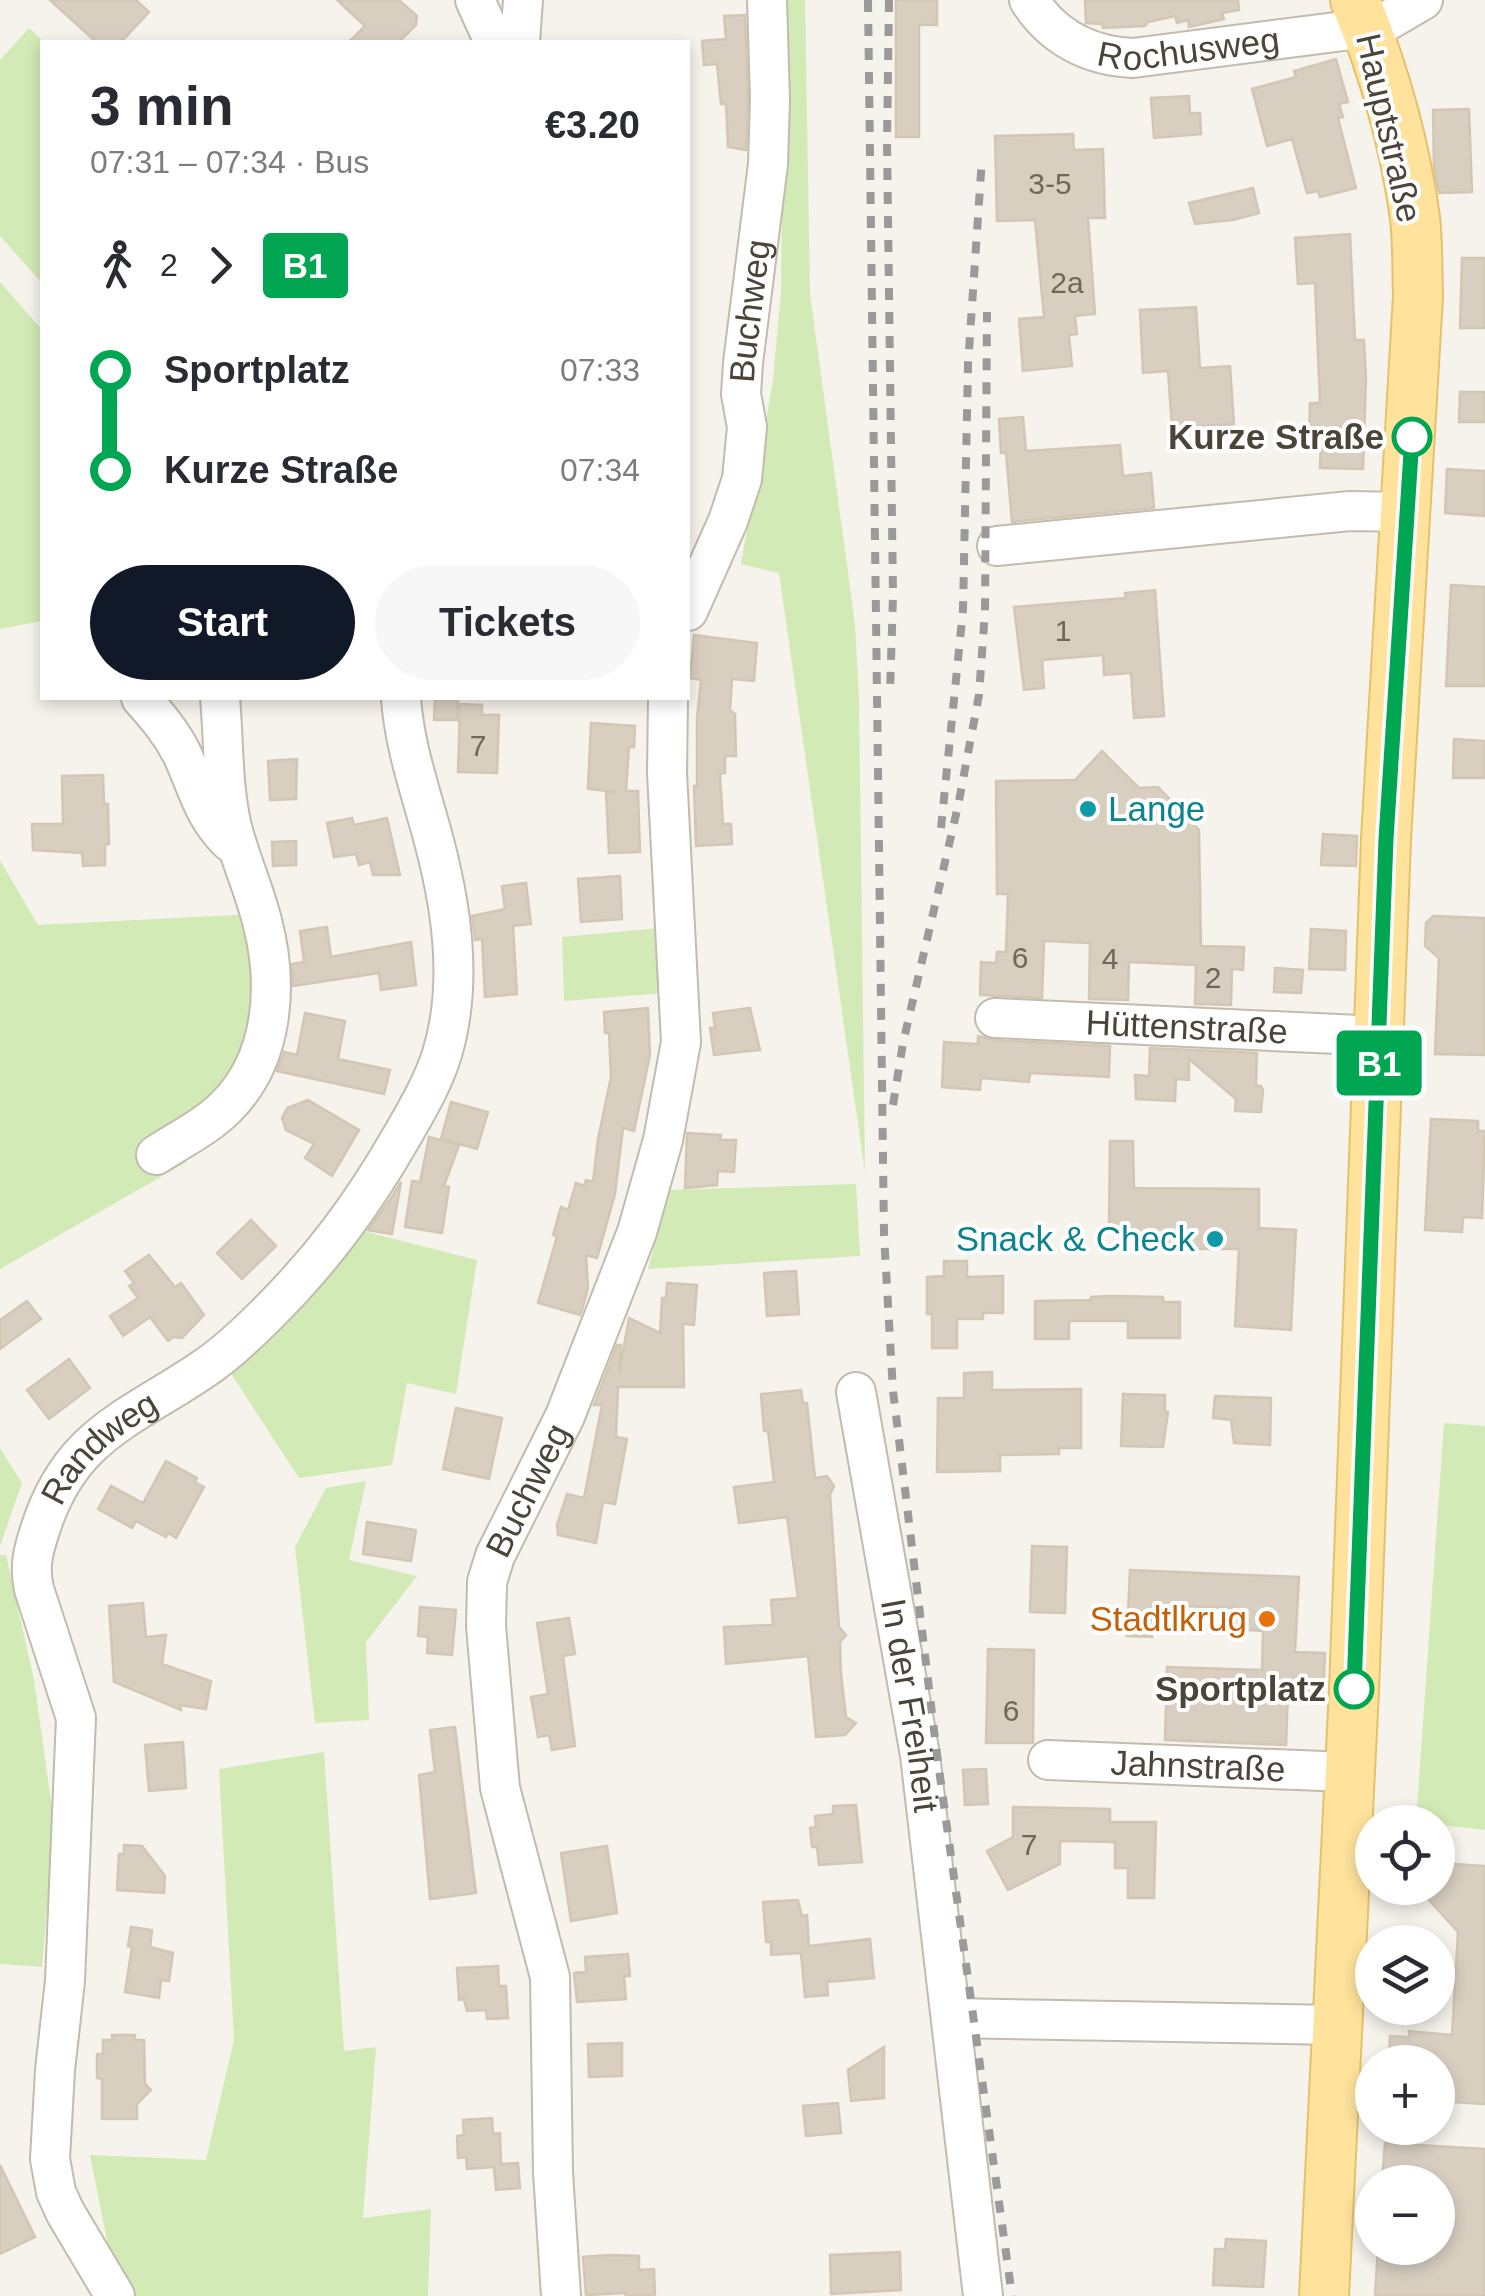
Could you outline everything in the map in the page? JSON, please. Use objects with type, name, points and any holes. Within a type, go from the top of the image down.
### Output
[{"type":"main road","name":"Hauptstraße","points":[[1324,2296],[1386,839],[1418,296],[1415,218],[1396,127],[1361,14]]},
{"type":"street","points":[[474,0],[493,40]]},
{"type":"street","points":[[520,40],[523,0]]},
{"type":"street","name":"Buchweg","points":[[690,606],[738,496],[747,445],[741,394],[768,164],[767,0]]},
{"type":"street","name":"Rochusweg","points":[[1029,0],[1038,15],[1058,33],[1103,56],[1133,58],[1361,14],[1386,22],[1424,0]]},
{"type":"street","points":[[997,546],[1350,511],[1406,512]]},
{"type":"street","points":[[142,700],[166,726],[180,750],[209,819],[240,851]]},
{"type":"street","points":[[156,1155],[223,1110],[254,1071],[264,1046],[270,961],[264,926],[228,802],[220,700]]},
{"type":"street","name":"Randweg","points":[[115,2296],[65,2212],[56,2192],[50,2160],[65,1981],[76,1718],[34,1589],[30,1568],[33,1550],[58,1485],[85,1450],[136,1408],[214,1362],[263,1319],[327,1252],[385,1166],[433,1078],[449,1019],[454,960],[443,881],[416,780],[401,700]]},
{"type":"street","name":"Buchweg","points":[[561,2296],[553,2172],[550,1976],[500,1788],[486,1626],[487,1582],[494,1556],[565,1416],[637,1232],[676,1082],[681,1042],[667,773],[668,700]]},
{"type":"street","name":"Hüttenstraße","points":[[994,1018],[1380,1036]]},
{"type":"street","name":"In der Freiheit","points":[[856,1392],[920,1755],[983,2296]]},
{"type":"street","name":"Jahnstraße","points":[[1048,1760],[1348,1772]]},
{"type":"street","points":[[952,2018],[1336,2025]]},
{"type":"green space","points":[[784,0],[805,0],[810,294],[855,624],[865,1172],[779,573],[741,564],[773,380],[781,292]]},
{"type":"green space","points":[[29,28],[42,40],[40,281],[0,236],[0,60]]},
{"type":"green space","points":[[0,282],[40,328],[40,621],[0,629]]},
{"type":"green space","points":[[0,860],[38,925],[254,914],[266,1005],[249,1063],[185,1163],[0,1269]]},
{"type":"green space","points":[[659,928],[664,993],[564,1001],[562,937]]},
{"type":"green space","points":[[856,1184],[860,1256],[648,1269],[670,1190]]},
{"type":"green space","points":[[359,1230],[477,1260],[456,1394],[407,1383],[392,1465],[299,1478],[226,1366]]},
{"type":"green space","points":[[1444,1423],[1485,1426],[1485,1830],[1455,1827],[1455,1805],[1417,1805]]},
{"type":"green space","points":[[0,1448],[22,1483],[0,1546]]},
{"type":"green space","points":[[366,1481],[349,1560],[417,1576],[366,1642],[369,1720],[315,1723],[295,1547],[326,1488]]},
{"type":"green space","points":[[0,1555],[6,1555],[34,1680],[54,1823],[42,1967],[0,1964]]},
{"type":"green space","points":[[324,1752],[344,2051],[376,2047],[363,2218],[431,2209],[428,2296],[118,2296],[90,2155],[206,2160],[234,2040],[219,1769]]},
{"type":"building","points":[[50,0],[136,0],[149,12],[123,40],[94,40]]},
{"type":"building","points":[[337,0],[399,0],[417,16],[416,25],[401,40],[351,40],[365,26]]},
{"type":"building","points":[[896,0],[937,0],[937,25],[919,25],[919,137],[896,137]]},
{"type":"building","points":[[1085,0],[1238,0],[1239,10],[1222,13],[1224,19],[1189,27],[1188,20],[1177,23],[1175,16],[1145,26],[1103,28],[1102,24],[1086,23]]},
{"type":"building","points":[[745,15],[746,150],[728,147],[726,104],[721,104],[717,64],[704,65],[702,41],[726,39],[724,16]]},
{"type":"building","points":[[1336,59],[1348,102],[1339,104],[1343,117],[1338,118],[1356,188],[1320,197],[1318,191],[1307,193],[1292,139],[1267,146],[1252,89],[1296,77],[1294,71]]},
{"type":"building","points":[[1189,96],[1190,113],[1200,113],[1201,134],[1154,138],[1151,98]]},
{"type":"building","points":[[1469,109],[1472,192],[1439,193],[1434,168],[1433,110]]},
{"type":"building","points":[[1073,134],[1074,150],[1103,149],[1105,218],[1088,218],[1095,314],[1075,316],[1077,334],[1069,335],[1072,366],[1023,371],[1019,319],[1044,317],[1035,220],[997,221],[995,136]]},
{"type":"building","points":[[1253,188],[1259,213],[1195,224],[1189,203]]},
{"type":"building","points":[[1350,234],[1355,340],[1364,340],[1363,469],[1320,468],[1321,432],[1309,432],[1310,403],[1320,403],[1315,283],[1298,284],[1295,238]]},
{"type":"building","points":[[1462,258],[1485,258],[1485,328],[1460,328]]},
{"type":"building","points":[[1196,307],[1200,368],[1230,366],[1234,424],[1172,428],[1168,371],[1143,373],[1140,310]]},
{"type":"building","points":[[1460,392],[1485,392],[1485,422],[1459,422]]},
{"type":"building","points":[[1023,417],[1026,451],[1120,445],[1123,476],[1151,473],[1154,508],[1012,522],[999,419]]},
{"type":"building","points":[[1447,469],[1485,471],[1485,516],[1445,513]]},
{"type":"building","points":[[1451,585],[1485,587],[1485,686],[1446,686]]},
{"type":"building","points":[[1155,590],[1164,716],[1134,718],[1131,673],[1104,675],[1103,655],[1042,660],[1044,688],[1024,690],[1014,607],[1126,598],[1125,593]]},
{"type":"building","points":[[694,635],[757,643],[754,681],[732,679],[730,710],[735,714],[736,756],[725,756],[725,773],[720,774],[723,824],[731,824],[732,844],[696,846],[694,786],[701,680],[690,678]]},
{"type":"building","points":[[435,700],[458,700],[457,720],[434,720]]},
{"type":"building","points":[[460,704],[482,705],[482,715],[499,715],[497,773],[458,772]]},
{"type":"building","points":[[591,723],[635,726],[634,747],[629,747],[626,791],[638,791],[640,852],[609,853],[606,792],[616,792],[588,789]]},
{"type":"building","points":[[1454,739],[1485,741],[1485,778],[1453,778]]},
{"type":"building","points":[[1102,751],[1139,788],[1158,787],[1199,830],[1201,946],[1244,947],[1243,970],[1232,969],[1231,1005],[1195,1004],[1196,965],[1129,962],[1128,1000],[1089,999],[1090,943],[1044,941],[1042,998],[980,995],[981,962],[996,963],[997,952],[1006,952],[1008,894],[997,894],[996,781],[1075,780]]},
{"type":"building","points":[[297,759],[296,799],[270,800],[268,761]]},
{"type":"building","points":[[103,775],[109,844],[105,845],[105,865],[83,866],[82,853],[33,850],[32,824],[63,824],[62,776]]},
{"type":"building","points":[[352,818],[354,825],[387,818],[400,875],[373,875],[370,862],[359,865],[356,854],[334,857],[327,823]]},
{"type":"building","points":[[1323,834],[1357,836],[1356,866],[1321,865]]},
{"type":"building","points":[[296,841],[296,865],[273,866],[272,842]]},
{"type":"building","points":[[620,876],[622,919],[581,922],[578,879]]},
{"type":"building","points":[[526,883],[531,924],[513,926],[517,994],[485,997],[482,939],[475,940],[472,916],[505,909],[502,886]]},
{"type":"building","points":[[1433,916],[1485,918],[1485,1055],[1435,1054],[1439,958],[1425,946],[1426,923]]},
{"type":"building","points":[[327,927],[331,957],[411,942],[416,985],[381,990],[379,973],[293,986],[292,964],[304,962],[300,931]]},
{"type":"building","points":[[1311,929],[1346,931],[1345,970],[1309,969]]},
{"type":"building","points":[[1275,968],[1303,970],[1301,993],[1274,992]]},
{"type":"building","points":[[648,1008],[650,1055],[634,1131],[623,1128],[615,1194],[597,1258],[586,1255],[588,1288],[582,1310],[580,1315],[538,1303],[561,1207],[568,1210],[576,1183],[584,1186],[586,1180],[593,1182],[611,1077],[604,1012]]},
{"type":"building","points":[[750,1008],[760,1050],[714,1055],[710,1028],[715,1028],[713,1013]]},
{"type":"building","points":[[305,1013],[345,1021],[338,1059],[390,1070],[384,1094],[277,1071],[284,1052],[297,1055]]},
{"type":"building","points":[[978,1036],[1110,1046],[1109,1077],[1030,1073],[1029,1082],[981,1078],[980,1090],[942,1087],[944,1042],[978,1044]]},
{"type":"building","points":[[1150,1048],[1257,1053],[1256,1086],[1263,1090],[1261,1112],[1235,1111],[1236,1099],[1189,1059],[1189,1080],[1176,1079],[1175,1101],[1136,1099],[1135,1075],[1149,1076]]},
{"type":"building","points":[[308,1100],[359,1130],[332,1176],[305,1158],[314,1144],[286,1130],[282,1118],[287,1108]]},
{"type":"building","points":[[451,1102],[488,1112],[477,1149],[441,1139]]},
{"type":"building","points":[[1431,1119],[1478,1121],[1478,1131],[1485,1131],[1482,1218],[1463,1217],[1462,1232],[1425,1230]]},
{"type":"building","points":[[687,1133],[736,1140],[734,1172],[718,1171],[717,1185],[685,1188]]},
{"type":"building","points":[[429,1137],[459,1145],[444,1186],[449,1187],[442,1233],[405,1227],[412,1181],[420,1182]]},
{"type":"building","name":"Snack & Check","points":[[1110,1141],[1133,1141],[1134,1188],[1259,1189],[1259,1228],[1296,1230],[1291,1330],[1235,1326],[1239,1249],[1134,1249],[1134,1229],[1109,1228]]},
{"type":"building","points":[[401,1182],[392,1234],[368,1230],[391,1198]]},
{"type":"building","points":[[251,1220],[276,1246],[242,1279],[217,1253]]},
{"type":"building","points":[[149,1255],[175,1287],[181,1283],[204,1315],[182,1338],[168,1341],[150,1317],[123,1336],[110,1316],[138,1298],[125,1271]]},
{"type":"building","points":[[944,1261],[967,1261],[967,1277],[1003,1276],[1003,1313],[983,1313],[983,1319],[957,1319],[957,1348],[932,1348],[927,1277],[944,1276]]},
{"type":"building","points":[[796,1271],[799,1314],[767,1316],[764,1273]]},
{"type":"building","points":[[667,1283],[697,1285],[694,1325],[683,1324],[684,1387],[618,1387],[616,1437],[627,1439],[615,1504],[603,1502],[596,1543],[558,1535],[557,1525],[567,1494],[584,1498],[602,1405],[594,1405],[617,1345],[621,1345],[619,1374],[629,1318],[660,1333]]},
{"type":"building","points":[[1163,1297],[1163,1302],[1180,1302],[1180,1338],[1128,1338],[1128,1321],[1069,1321],[1069,1339],[1035,1339],[1035,1301]]},
{"type":"building","points":[[27,1301],[41,1319],[0,1349],[0,1320]]},
{"type":"building","points":[[69,1359],[90,1388],[49,1419],[27,1390]]},
{"type":"building","points":[[992,1372],[992,1390],[1081,1389],[1081,1448],[1059,1448],[1059,1454],[1000,1455],[1000,1471],[937,1472],[938,1398],[964,1398],[964,1373]]},
{"type":"building","points":[[801,1390],[803,1403],[807,1403],[815,1478],[827,1476],[834,1486],[830,1495],[839,1627],[846,1635],[840,1642],[841,1674],[846,1717],[856,1723],[845,1735],[816,1737],[808,1656],[726,1664],[724,1627],[773,1625],[771,1600],[798,1598],[787,1517],[739,1523],[734,1487],[774,1482],[761,1394]]},
{"type":"building","points":[[1123,1394],[1165,1395],[1168,1412],[1163,1447],[1121,1446]]},
{"type":"building","points":[[1215,1396],[1271,1398],[1270,1445],[1234,1443],[1231,1420],[1213,1418]]},
{"type":"building","points":[[456,1408],[502,1418],[489,1479],[443,1469]]},
{"type":"building","points":[[166,1461],[197,1478],[195,1482],[204,1487],[176,1538],[136,1521],[132,1528],[98,1509],[111,1486],[143,1503]]},
{"type":"building","points":[[367,1522],[416,1530],[411,1561],[363,1554]]},
{"type":"building","points":[[1032,1546],[1067,1547],[1065,1613],[1030,1612]]},
{"type":"building","points":[[1130,1570],[1299,1577],[1295,1652],[1325,1653],[1323,1695],[1288,1693],[1286,1745],[1165,1740],[1167,1667],[1262,1670],[1263,1631],[1234,1629],[1235,1608],[1154,1605],[1152,1637],[1127,1636]]},
{"type":"building","points":[[143,1603],[146,1637],[166,1635],[162,1664],[211,1681],[206,1709],[180,1705],[181,1710],[114,1682],[109,1606]]},
{"type":"building","points":[[420,1607],[456,1610],[452,1655],[427,1653],[428,1637],[418,1636]]},
{"type":"building","points":[[569,1618],[575,1654],[563,1656],[575,1746],[552,1750],[549,1735],[538,1737],[531,1697],[548,1694],[537,1623]]},
{"type":"building","points":[[988,1649],[1034,1650],[1033,1743],[986,1743]]},
{"type":"building","points":[[455,1727],[476,1893],[430,1899],[419,1775],[435,1772],[430,1730]]},
{"type":"building","points":[[183,1742],[186,1788],[149,1791],[145,1745]]},
{"type":"building","points":[[986,1769],[988,1804],[965,1805],[963,1770]]},
{"type":"building","points":[[856,1805],[862,1862],[819,1865],[810,1828],[816,1827],[815,1816],[833,1814],[833,1806]]},
{"type":"building","points":[[1013,1807],[1110,1809],[1110,1822],[1156,1822],[1154,1898],[1128,1898],[1128,1868],[1115,1868],[1115,1842],[1060,1841],[1060,1864],[1008,1890],[987,1851],[1013,1837]]},
{"type":"building","points":[[124,1845],[142,1846],[165,1876],[164,1893],[117,1890],[119,1854],[124,1854]]},
{"type":"building","points":[[607,1846],[617,1913],[571,1921],[561,1853]]},
{"type":"building","points":[[1455,1864],[1485,1866],[1485,2104],[1455,2102],[1455,2045],[1390,2045],[1390,2036],[1409,2037],[1409,2031],[1452,2035],[1458,1932],[1433,1905],[1455,1905]]},
{"type":"building","points":[[798,1900],[802,1916],[807,1915],[809,1946],[870,1939],[874,1978],[827,1982],[828,1995],[805,1997],[801,1953],[771,1955],[771,1942],[766,1942],[763,1902]]},
{"type":"building","points":[[131,1927],[152,1930],[150,1947],[173,1953],[169,1981],[161,1980],[159,1998],[125,1992]]},
{"type":"building","points":[[628,1954],[630,1976],[624,1976],[626,1999],[577,2002],[574,1973],[586,1972],[585,1957]]},
{"type":"building","points":[[498,1966],[499,1986],[506,1986],[508,2018],[487,2019],[486,2010],[467,2011],[464,1999],[459,2000],[457,1968]]},
{"type":"building","points":[[112,2035],[135,2035],[134,2040],[144,2040],[145,2084],[151,2090],[137,2104],[137,2119],[102,2119],[102,2079],[97,2078],[97,2054],[103,2054],[103,2040],[112,2040]]},
{"type":"building","points":[[622,2043],[622,2076],[589,2077],[588,2044]]},
{"type":"building","points":[[884,2047],[884,2098],[851,2101],[848,2070]]},
{"type":"building","points":[[838,2103],[841,2133],[806,2136],[803,2106]]},
{"type":"building","points":[[492,2118],[493,2134],[500,2133],[501,2164],[518,2163],[520,2188],[496,2190],[494,2167],[467,2169],[466,2157],[458,2158],[457,2136],[464,2135],[463,2120]]},
{"type":"building","points":[[1385,2145],[1485,2149],[1485,2296],[1375,2296],[1377,2265],[1455,2265],[1455,2165],[1383,2165]]},
{"type":"building","points":[[0,2165],[35,2237],[0,2254]]},
{"type":"building","points":[[1226,2239],[1266,2241],[1263,2287],[1213,2285],[1215,2249],[1225,2249]]},
{"type":"building","points":[[900,2252],[901,2290],[831,2294],[830,2255]]},
{"type":"building","points":[[639,2256],[639,2270],[654,2269],[655,2296],[586,2295],[583,2257]]},
{"type":"railway","points":[[868,0],[884,1235],[893,1391],[937,1755],[1012,2296]]},
{"type":"railway","points":[[889,0],[893,596],[890,693]]},
{"type":"railway","points":[[941,828],[963,610],[968,365],[982,158]]},
{"type":"railway","points":[[893,1105],[979,695],[985,611],[987,312]]},
{"type":"bus line","name":"B1","points":[[1354,1689],[1386,839],[1412,437]]},
{"type":"place","name":"Kurze Straße","points":[[1412,437]]},
{"type":"place","name":"Lange","points":[[1088,809]]},
{"type":"place","name":"Snack & Check","points":[[1215,1239]]},
{"type":"place","name":"Stadtlkrug","points":[[1267,1619]]},
{"type":"place","name":"Sportplatz","points":[[1354,1689]]}]
